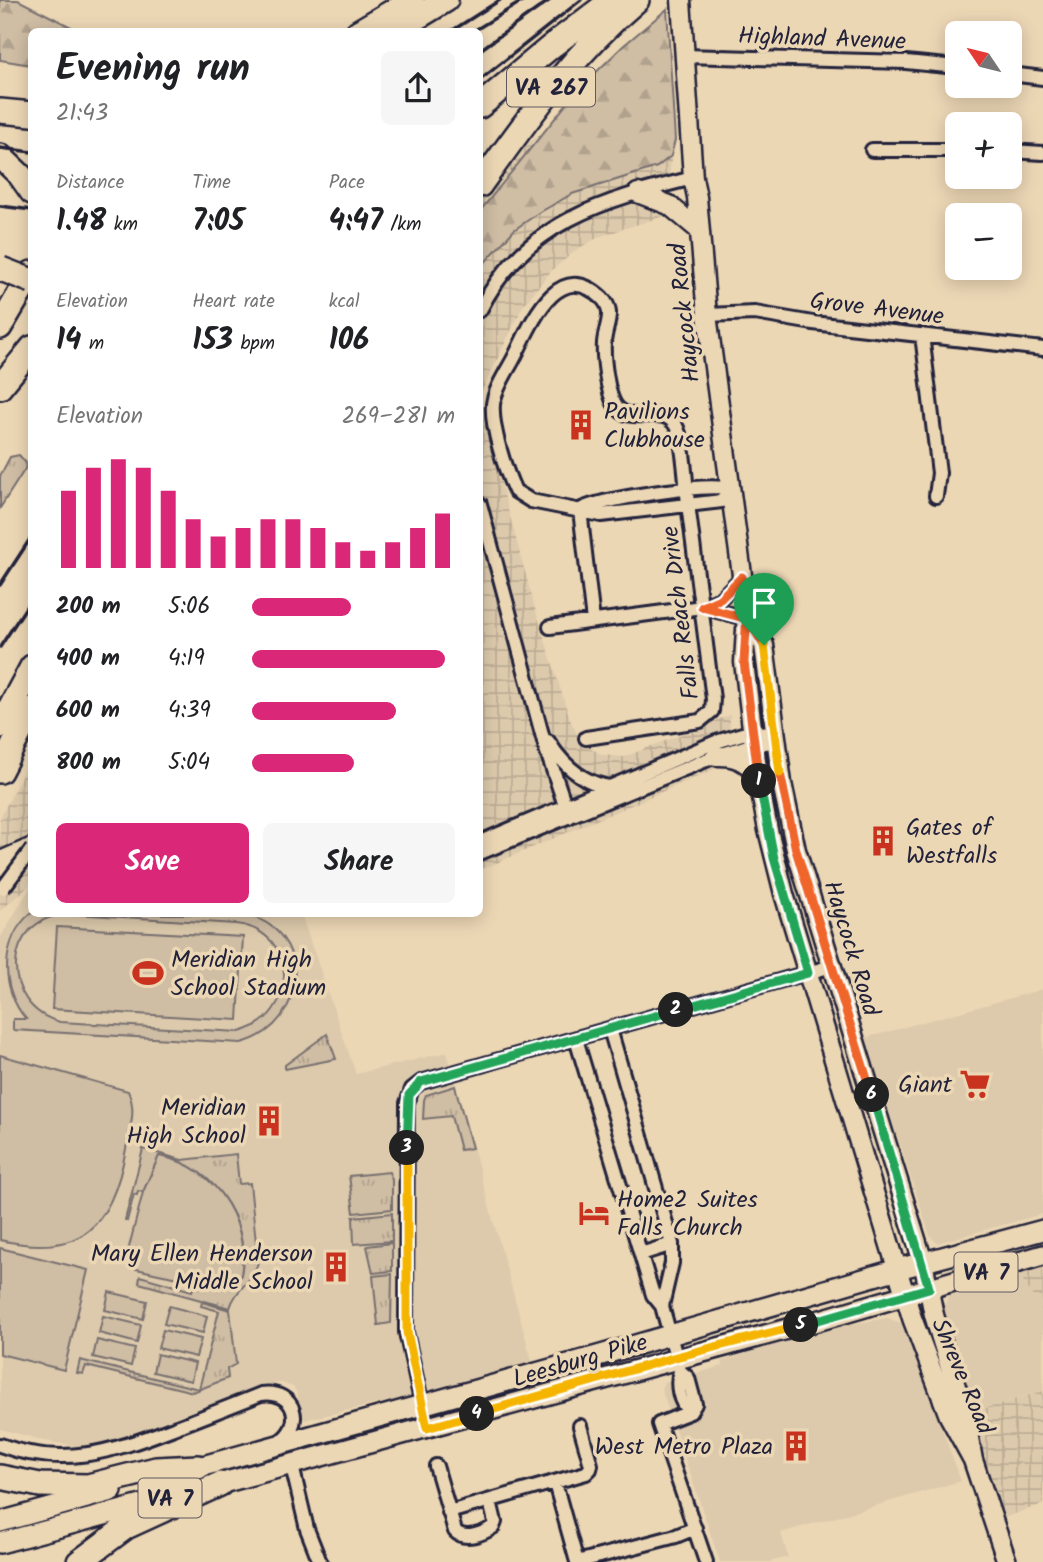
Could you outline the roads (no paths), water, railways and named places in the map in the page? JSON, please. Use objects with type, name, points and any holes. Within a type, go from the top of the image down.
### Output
[{"type":"highway","points":[[365,28],[412,0]]},
{"type":"highway","points":[[400,28],[446,0]]},
{"type":"highway","points":[[483,103],[612,0]]},
{"type":"highway","name":"VA 267","points":[[483,181],[553,84],[602,32],[637,0]]},
{"type":"highway","points":[[0,111],[28,114]]},
{"type":"highway","points":[[0,156],[28,187]]},
{"type":"highway","points":[[1,268],[28,279]]},
{"type":"highway","points":[[0,327],[28,280]]},
{"type":"highway","points":[[0,387],[28,353]]},
{"type":"highway","points":[[0,726],[28,674]]},
{"type":"highway","points":[[0,771],[28,717]]},
{"type":"highway","points":[[0,864],[28,852]]},
{"type":"highway","points":[[0,1477],[40,1485],[88,1486],[156,1469],[198,1467]]},
{"type":"highway","points":[[79,1562],[126,1527],[220,1484]]},
{"type":"main road","name":"Haycock Road","points":[[681,3],[706,315],[748,619],[744,662],[758,777],[774,858],[898,1269]]},
{"type":"main road","points":[[638,193],[669,205],[699,230]]},
{"type":"main road","name":"Haycock Road","points":[[748,619],[764,645],[775,737],[796,850],[929,1288]]},
{"type":"main road","points":[[716,756],[734,757],[744,762],[758,777]]},
{"type":"main road","name":"VA 7","points":[[923,1262],[1043,1230]]},
{"type":"main road","name":"VA 7","points":[[929,1288],[1043,1255]]},
{"type":"main road","name":"Leesburg Pike","points":[[0,1522],[601,1355],[923,1262]]},
{"type":"main road","name":"Shreve Road","points":[[898,1269],[920,1343],[946,1407],[973,1461],[1007,1562]]},
{"type":"main road","name":"Leesburg Pike","points":[[0,1543],[427,1428],[678,1364],[929,1288]]},
{"type":"main road","name":"Shreve Road","points":[[929,1288],[934,1315],[965,1416],[973,1461]]},
{"type":"street","name":"Highland Avenue","points":[[684,56],[906,62],[945,66]]},
{"type":"street","points":[[1022,75],[1043,78]]},
{"type":"street","points":[[873,150],[945,150]]},
{"type":"street","points":[[1022,152],[1043,153]]},
{"type":"street","points":[[483,305],[507,266],[543,234],[592,208],[693,178]]},
{"type":"street","name":"Falls Reach Drive","points":[[580,510],[603,502],[687,490],[721,486],[729,489],[722,501],[688,504],[609,514],[595,514],[519,496],[501,452],[493,414],[495,397],[544,304],[565,286],[587,289],[607,304],[610,318],[604,348],[611,397],[624,413],[635,416],[661,415],[674,423],[679,433],[687,490],[688,504],[702,607],[713,699],[709,715],[695,723],[586,738]]},
{"type":"street","name":"Grove Avenue","points":[[706,315],[755,313],[813,323],[1043,349]]},
{"type":"street","points":[[922,335],[939,473],[936,496]]},
{"type":"street","points":[[580,510],[593,621]]},
{"type":"street","points":[[483,515],[540,728],[567,811]]},
{"type":"street","points":[[550,627],[702,607],[720,599],[742,577]]},
{"type":"street","points":[[702,607],[748,619]]},
{"type":"street","points":[[540,728],[557,754],[576,774],[589,782],[609,787]]},
{"type":"street","points":[[483,852],[567,811],[609,787],[716,742],[775,737]]},
{"type":"street","points":[[483,841],[716,756],[753,739]]},
{"type":"street","points":[[2,891],[28,855]]},
{"type":"street","points":[[427,1428],[407,1332],[409,1095],[421,1082],[832,966]]},
{"type":"street","points":[[610,1029],[672,1244],[672,1264],[662,1306]]},
{"type":"street","points":[[576,1039],[653,1296],[662,1306],[678,1364],[688,1378],[695,1404],[690,1412],[659,1424],[706,1562]]},
{"type":"street","points":[[641,1254],[672,1244]]},
{"type":"street","points":[[0,1445],[44,1456],[94,1455],[127,1446],[261,1394],[273,1393],[288,1401],[294,1417],[288,1435],[273,1446]]},
{"type":"street","points":[[449,1512],[555,1483],[590,1469],[580,1426]]},
{"type":"street","points":[[292,1466],[307,1529],[320,1562]]},
{"type":"street","points":[[436,1466],[455,1531],[459,1536],[464,1537],[493,1527],[495,1522],[490,1501]]},
{"type":"street","points":[[555,1483],[578,1562],[676,1536],[695,1528]]},
{"type":"railway","points":[[456,28],[500,0]]},
{"type":"railway","points":[[478,28],[524,0]]},
{"type":"railway","points":[[483,48],[550,0]]},
{"type":"railway","points":[[483,78],[581,0]]},
{"type":"railway","points":[[0,148],[28,152]]},
{"type":"railway","points":[[0,206],[28,210]]},
{"type":"railway","points":[[0,585],[28,542]]},
{"type":"railway","points":[[0,647],[28,604]]},
{"type":"place","name":"Pavilions Clubhouse","points":[[581,425]]},
{"type":"place","name":"Gates of Westfalls","points":[[883,841]]},
{"type":"place","name":"Meridian High School Stadium","points":[[148,973]]},
{"type":"place","name":"Giant","points":[[975,1084]]},
{"type":"place","name":"Meridian High School","points":[[269,1121]]},
{"type":"place","name":"Home2 Suites Falls Church","points":[[594,1213]]},
{"type":"place","name":"Mary Ellen Henderson Middle School","points":[[336,1267]]},
{"type":"place","name":"West Metro Plaza","points":[[796,1446]]}]
